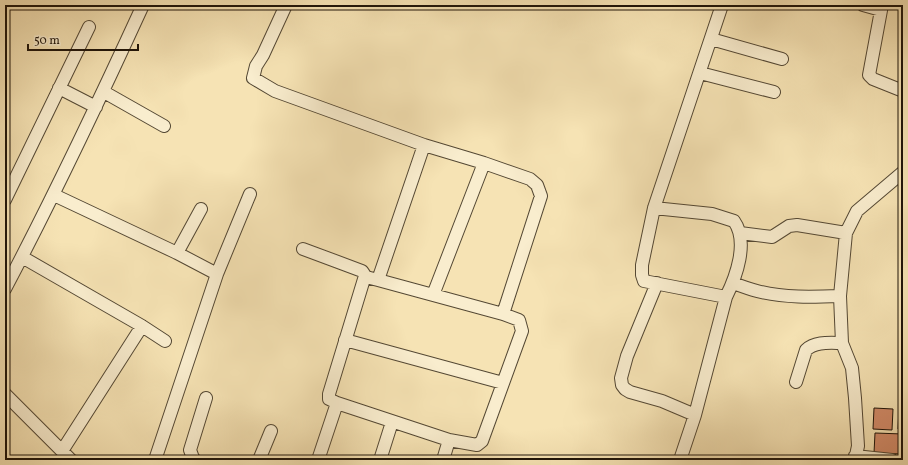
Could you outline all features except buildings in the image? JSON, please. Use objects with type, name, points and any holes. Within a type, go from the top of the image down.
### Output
[{"type":"street","points":[[5,289],[54,195],[104,92],[143,5]]},
{"type":"street","points":[[286,5],[263,55],[256,66],[253,78],[275,91],[424,144],[530,179],[537,185],[541,196],[503,314]]},
{"type":"street","points":[[722,5],[654,208],[642,265],[642,275],[644,281],[726,297]]},
{"type":"street","points":[[863,5],[882,7],[869,75],[873,79],[903,91]]},
{"type":"street","points":[[5,200],[89,27]]},
{"type":"street","points":[[711,39],[782,59]]},
{"type":"street","points":[[700,73],[774,92]]},
{"type":"street","points":[[59,88],[96,107]]},
{"type":"street","points":[[104,92],[164,126]]},
{"type":"street","points":[[372,278],[424,144]]},
{"type":"street","points":[[433,295],[484,163]]},
{"type":"street","points":[[892,460],[855,458],[858,446],[852,368],[842,342],[840,296],[846,232],[857,212],[903,172]]},
{"type":"street","points":[[155,460],[217,274],[250,194]]},
{"type":"street","points":[[54,195],[177,253],[217,274]]},
{"type":"street","points":[[654,208],[712,214],[734,221],[740,233],[740,254],[737,272],[726,297],[695,415],[680,460]]},
{"type":"street","points":[[177,253],[201,209]]},
{"type":"street","points":[[740,233],[772,237],[789,226],[797,224],[846,232]]},
{"type":"street","points":[[303,249],[362,271],[372,278],[503,314],[519,320],[522,331],[480,444],[474,445],[449,440],[330,400],[329,397],[345,340],[364,279],[372,278]]},
{"type":"street","points":[[22,258],[142,326],[165,341]]},
{"type":"street","points":[[657,283],[627,356],[621,378],[622,384],[624,389],[630,392],[662,401],[695,415]]},
{"type":"street","points":[[733,283],[757,291],[784,296],[840,296]]},
{"type":"street","points":[[62,451],[142,326]]},
{"type":"street","points":[[345,340],[503,383]]},
{"type":"street","points":[[796,382],[806,350],[810,346],[842,342]]},
{"type":"street","points":[[5,394],[71,460]]},
{"type":"street","points":[[195,460],[190,450],[206,398]]},
{"type":"street","points":[[318,460],[337,403]]},
{"type":"street","points":[[380,460],[392,422]]},
{"type":"street","points":[[259,460],[271,432]]},
{"type":"street","points":[[443,460],[449,440]]}]
